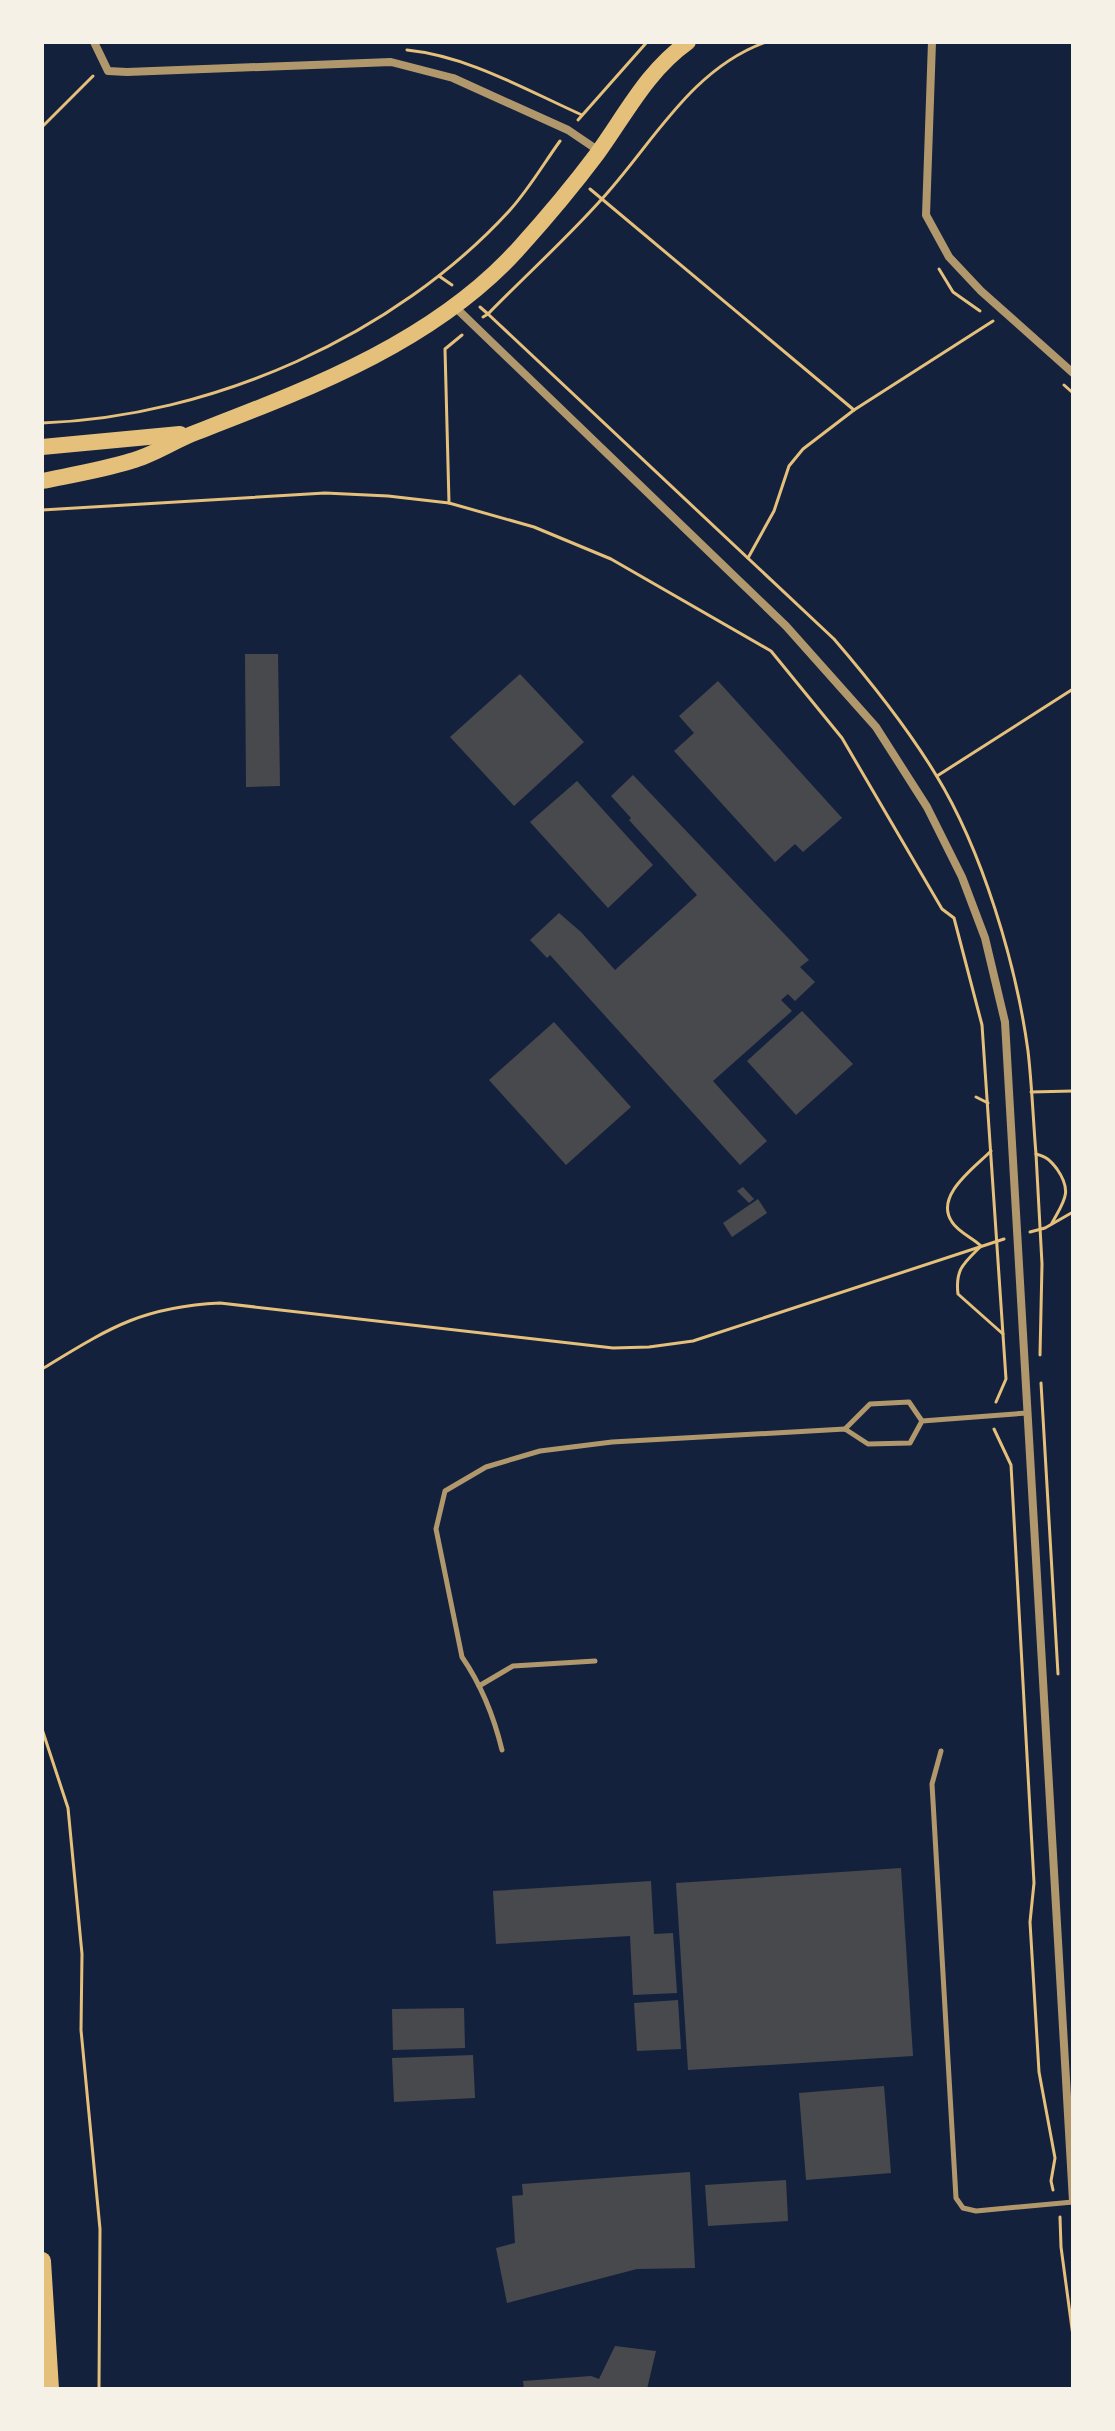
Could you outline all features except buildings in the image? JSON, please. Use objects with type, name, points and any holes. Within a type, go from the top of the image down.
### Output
[{"type":"main road","points":[[42,481],[134,461],[194,433],[280,402],[359,364],[460,302],[510,258],[599,151],[635,95],[675,51],[688,42]]},
{"type":"main road","points":[[42,447],[194,433]]},
{"type":"main road","points":[[42,2261],[50,2389]]},
{"type":"street","points":[[94,42],[108,71],[391,62],[453,78],[568,130],[599,151]]},
{"type":"street","points":[[932,42],[926,215],[949,257],[981,291],[1073,373]]},
{"type":"street","points":[[460,302],[474,325],[786,626],[876,727],[927,807],[962,877],[988,952],[1005,1022],[1073,2202]]},
{"type":"lane","points":[[845,1429],[870,1404],[909,1402],[922,1421]]},
{"type":"lane","points":[[922,1421],[1027,1413]]},
{"type":"lane","points":[[502,1750],[493,1715],[462,1657],[436,1529],[445,1491],[486,1467],[540,1451],[612,1442],[845,1429],[868,1444],[910,1443],[922,1421]]},
{"type":"lane","points":[[479,1686],[513,1666],[595,1661]]},
{"type":"lane","points":[[941,1751],[932,1784],[956,2198],[963,2208],[976,2211],[1073,2202]]},
{"type":"path","points":[[42,423],[72,422],[171,405],[266,375],[356,331],[439,276],[511,209],[568,130],[647,42]]},
{"type":"path","points":[[449,503],[445,349],[488,314],[601,200],[687,94],[719,69],[766,42]]},
{"type":"path","points":[[42,127],[105,64]]},
{"type":"path","points":[[578,178],[854,410]]},
{"type":"path","points":[[748,558],[774,511],[789,466],[803,449],[854,410],[994,320],[953,292],[934,262]]},
{"type":"path","points":[[439,276],[460,302],[488,314],[834,639],[864,674],[937,776],[975,857],[1002,933],[1019,999],[1038,1179],[1042,1264],[1040,1356]]},
{"type":"path","points":[[1062,383],[1073,393]]},
{"type":"path","points":[[42,510],[325,493],[388,496],[449,503],[534,527],[611,559],[771,651],[842,738],[942,909],[954,918],[982,1025],[1006,1379],[993,1416],[998,1442],[1011,1465],[1034,1883],[1030,1922],[1039,2072],[1055,2158],[1051,2181],[1061,2219],[1061,2247],[1073,2336]]},
{"type":"path","points":[[937,776],[1073,689]]},
{"type":"path","points":[[1031,1092],[1073,1091]]},
{"type":"path","points":[[976,1097],[988,1103]]},
{"type":"path","points":[[981,1246],[953,1225],[947,1212],[947,1201],[956,1187],[991,1151]]},
{"type":"path","points":[[1036,1154],[1049,1158],[1067,1188],[1051,1224]]},
{"type":"path","points":[[42,1369],[109,1328],[148,1313],[182,1305],[220,1303],[613,1348],[670,1345],[693,1341],[989,1244]]},
{"type":"path","points":[[981,1246],[964,1263],[956,1277],[958,1294],[1003,1334]]},
{"type":"path","points":[[1041,1372],[1059,1687]]},
{"type":"path","points":[[42,1729],[68,1808],[82,1954],[81,2030],[100,2229],[99,2389]]}]
